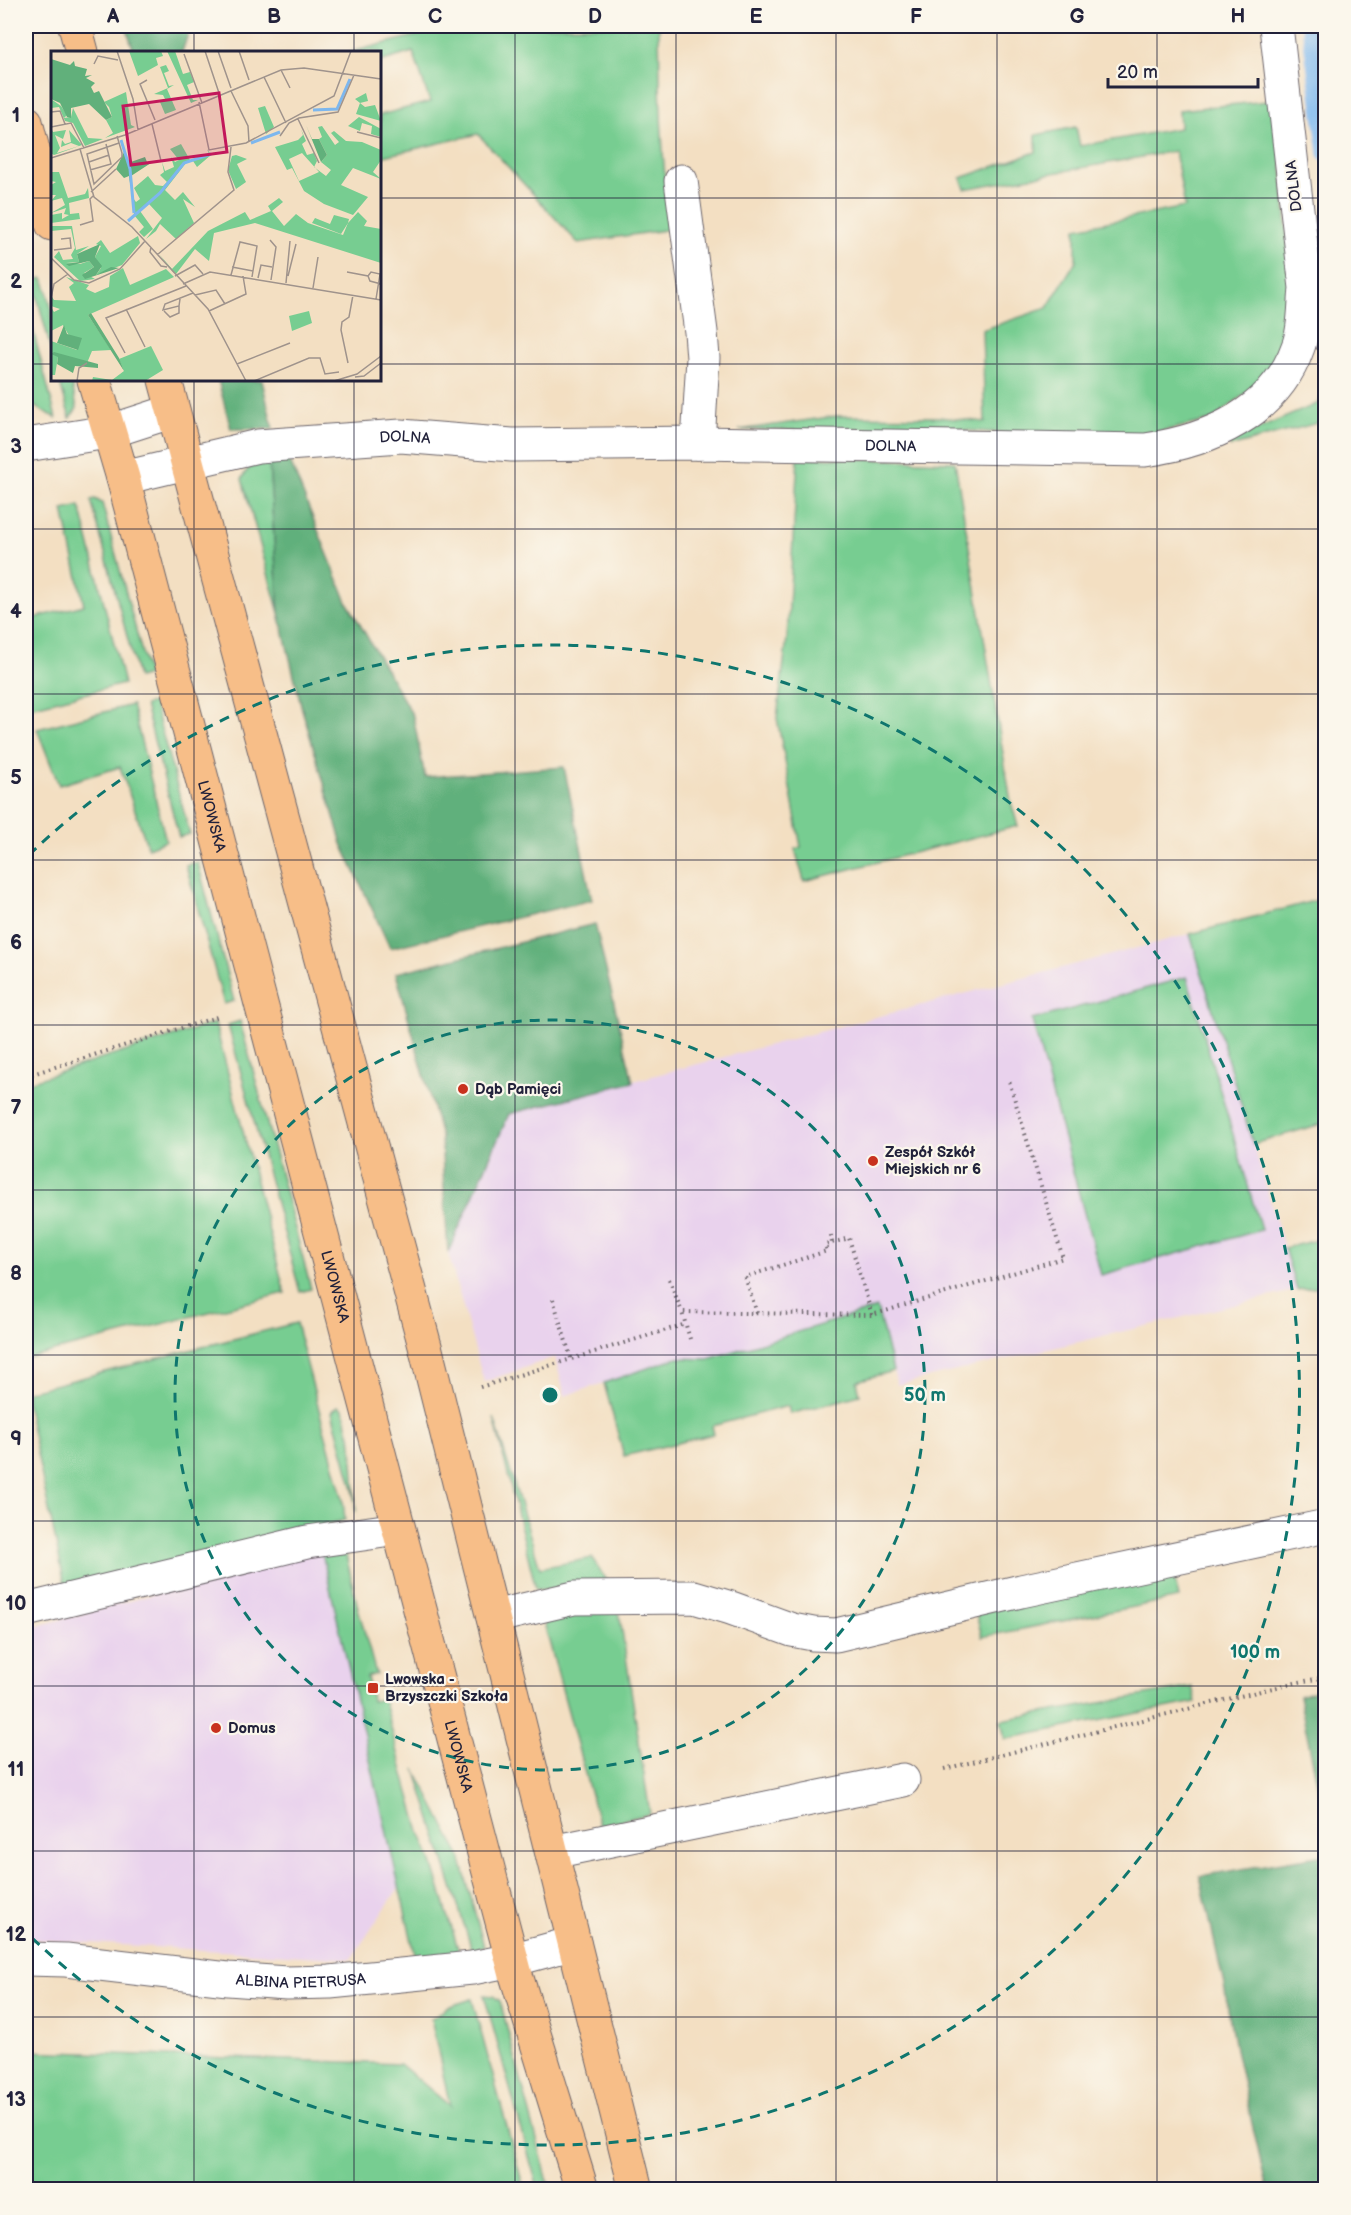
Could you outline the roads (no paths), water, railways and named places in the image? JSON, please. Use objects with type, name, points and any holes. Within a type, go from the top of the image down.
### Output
[{"type":"main road","points":[[75,26],[82,51]]},
{"type":"main road","points":[[26,122],[51,220]]},
{"type":"main road","name":"LWOWSKA","points":[[94,381],[123,478],[512,1960],[582,2190]]},
{"type":"main road","points":[[165,381],[419,1323],[636,2190]]},
{"type":"street","name":"DOLNA","points":[[123,478],[258,446],[401,436],[512,445],[698,443],[1145,450],[1206,436],[1225,428],[1250,412],[1288,370],[1299,346],[1306,288],[1276,26]]},
{"type":"street","points":[[681,180],[703,358],[698,443]]},
{"type":"street","points":[[26,445],[108,432],[173,411]]},
{"type":"street","points":[[493,1617],[574,1598],[694,1597],[792,1630],[836,1635],[1033,1588],[1326,1526]]},
{"type":"street","points":[[26,1610],[307,1542],[399,1529]]},
{"type":"street","points":[[552,1852],[903,1780]]},
{"type":"street","name":"ALBINA PIETRUSA","points":[[26,1959],[66,1960],[228,1979],[287,1983],[330,1982],[472,1968],[574,1943]]},
{"type":"waterway","points":[[1309,26],[1326,154]]},
{"type":"place","name":"Dąb Pamięci","points":[[463,1089]]},
{"type":"place","name":"Zespół Szkół Miejskich nr 6","points":[[873,1161]]},
{"type":"place","name":"Lwowska - Brzyszczki Szkoła","points":[[373,1688]]},
{"type":"place","name":"Domus","points":[[216,1728]]}]
